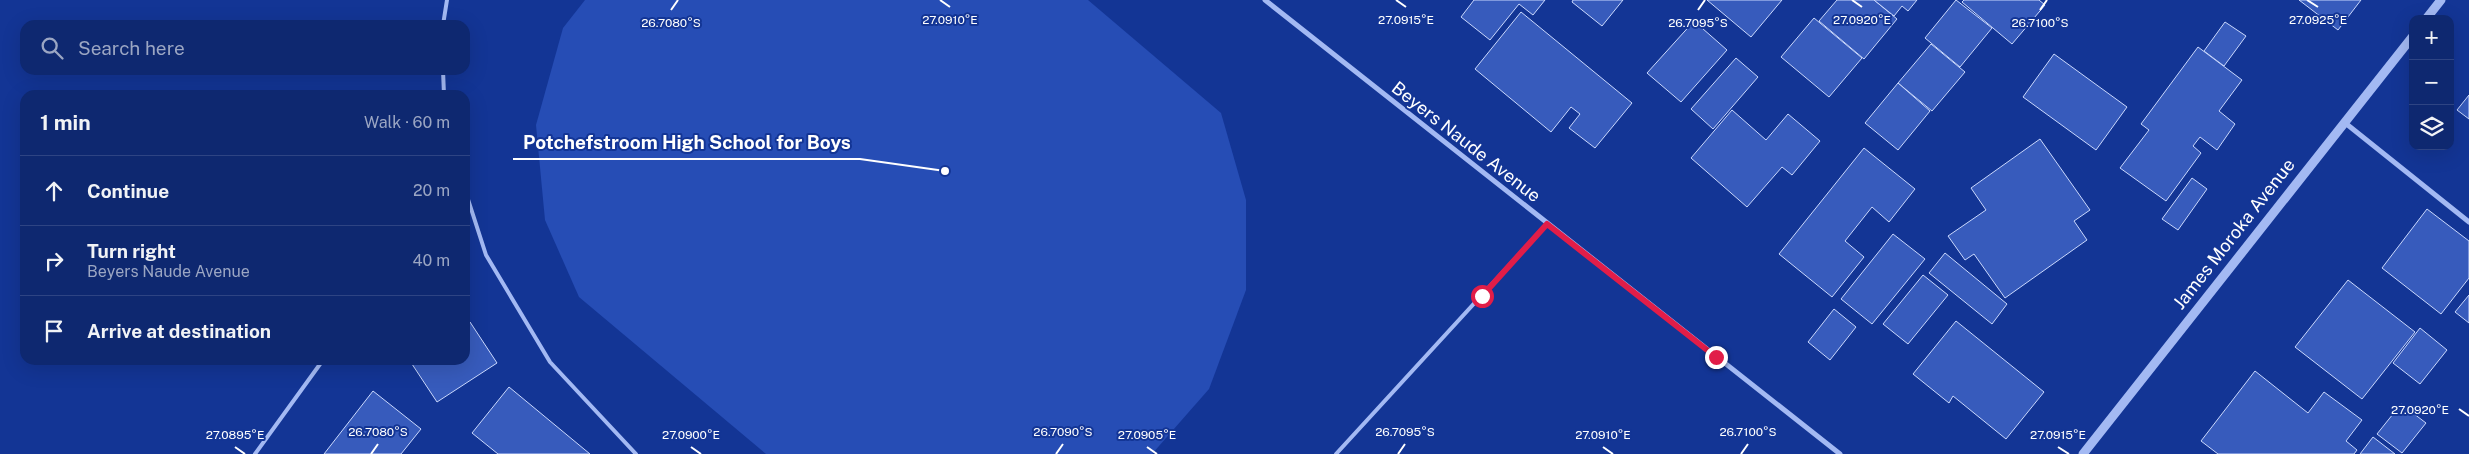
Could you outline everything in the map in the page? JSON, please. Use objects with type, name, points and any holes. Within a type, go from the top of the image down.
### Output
[{"type":"street","name":"Beyers Naude Avenue","points":[[1265,0],[1840,454]]},
{"type":"street","points":[[2429,15],[2441,0]]},
{"type":"street","name":"James Moroka Avenue","points":[[2082,454],[2409,41]]},
{"type":"street","points":[[2343,122],[2469,222]]},
{"type":"lane","points":[[444,20],[447,0]]},
{"type":"lane","points":[[443,75],[444,90]]},
{"type":"lane","points":[[470,205],[486,255],[550,362],[636,454]]},
{"type":"lane","points":[[1336,454],[1547,224]]},
{"type":"lane","points":[[255,454],[319,365]]},
{"type":"shaded area","points":[[585,0],[1088,0],[1221,113],[1246,200],[1246,290],[1209,389],[1152,454],[766,454],[579,297],[545,220],[536,125],[563,28]]},
{"type":"building","points":[[1474,0],[1545,0],[1533,15],[1519,4],[1490,40],[1461,17]]},
{"type":"building","points":[[1573,0],[1623,0],[1602,26],[1572,2]]},
{"type":"building","points":[[1707,0],[1782,0],[1751,37]]},
{"type":"building","points":[[1837,0],[1874,0],[1897,19],[1864,59],[1819,21]]},
{"type":"building","points":[[1874,0],[1917,0],[1908,11],[1902,6],[1894,16]]},
{"type":"building","points":[[1956,0],[1992,28],[1960,67],[1925,38]]},
{"type":"building","points":[[1964,0],[2039,0],[2045,5],[2012,44],[1962,2]]},
{"type":"building","points":[[2299,0],[2361,0],[2338,30]]},
{"type":"building","points":[[1521,12],[1632,103],[1595,148],[1569,128],[1580,114],[1571,107],[1551,132],[1475,69]]},
{"type":"building","points":[[1814,18],[1862,58],[1829,97],[1781,57]]},
{"type":"building","points":[[1694,21],[1727,50],[1681,102],[1647,73]]},
{"type":"building","points":[[2225,22],[2246,36],[2224,66],[2204,51]]},
{"type":"building","points":[[1931,44],[1965,72],[1932,111],[1898,83]]},
{"type":"building","points":[[2198,47],[2242,80],[2219,111],[2235,124],[2217,150],[2200,137],[2193,146],[2201,153],[2166,201],[2120,168],[2149,130],[2141,124]]},
{"type":"building","points":[[2054,54],[2127,107],[2096,150],[2023,97]]},
{"type":"building","points":[[1736,58],[1758,77],[1713,129],[1691,109]]},
{"type":"building","points":[[1898,83],[1930,111],[1898,150],[1865,123]]},
{"type":"building","points":[[2469,95],[2469,119],[2457,110]]},
{"type":"building","points":[[1732,110],[1766,140],[1788,114],[1820,141],[1792,175],[1782,167],[1747,207],[1691,158]]},
{"type":"building","points":[[2040,139],[2090,210],[2074,221],[2087,240],[2005,298],[1974,254],[1965,260],[1948,236],[1986,210],[1971,188]]},
{"type":"building","points":[[1864,148],[1915,189],[1889,222],[1872,207],[1845,241],[1864,257],[1832,297],[1779,254]]},
{"type":"building","points":[[2192,178],[2207,189],[2178,230],[2162,219]]},
{"type":"building","points":[[2427,209],[2469,241],[2469,278],[2441,314],[2382,268]]},
{"type":"building","points":[[1893,234],[1925,259],[1872,324],[1841,299]]},
{"type":"building","points":[[1945,253],[2007,304],[1992,324],[1929,273]]},
{"type":"building","points":[[1923,275],[1948,295],[1908,344],[1883,324]]},
{"type":"building","points":[[2348,280],[2415,332],[2362,399],[2295,347]]},
{"type":"building","points":[[2469,295],[2469,323],[2455,312]]},
{"type":"building","points":[[1834,309],[1856,327],[1830,360],[1808,342]]},
{"type":"building","points":[[1956,321],[2044,392],[2006,439],[1953,396],[1949,403],[1913,374]]},
{"type":"building","points":[[470,322],[497,363],[437,402],[413,365],[470,365]]},
{"type":"building","points":[[2420,328],[2447,350],[2420,384],[2393,363]]},
{"type":"building","points":[[2255,371],[2308,413],[2324,392],[2362,420],[2346,441],[2357,450],[2354,454],[2218,454],[2201,441]]},
{"type":"building","points":[[509,387],[590,454],[498,454],[472,433]]},
{"type":"building","points":[[373,391],[421,429],[401,454],[324,454]]},
{"type":"building","points":[[2401,404],[2426,423],[2402,453],[2377,434]]},
{"type":"building","points":[[2373,437],[2395,454],[2360,454]]},
{"type":"place","name":"Potchefstroom High School for Boys","points":[[945,171]]},
{"type":"route","points":[[1482,296],[1547,224],[1716,357]]}]
